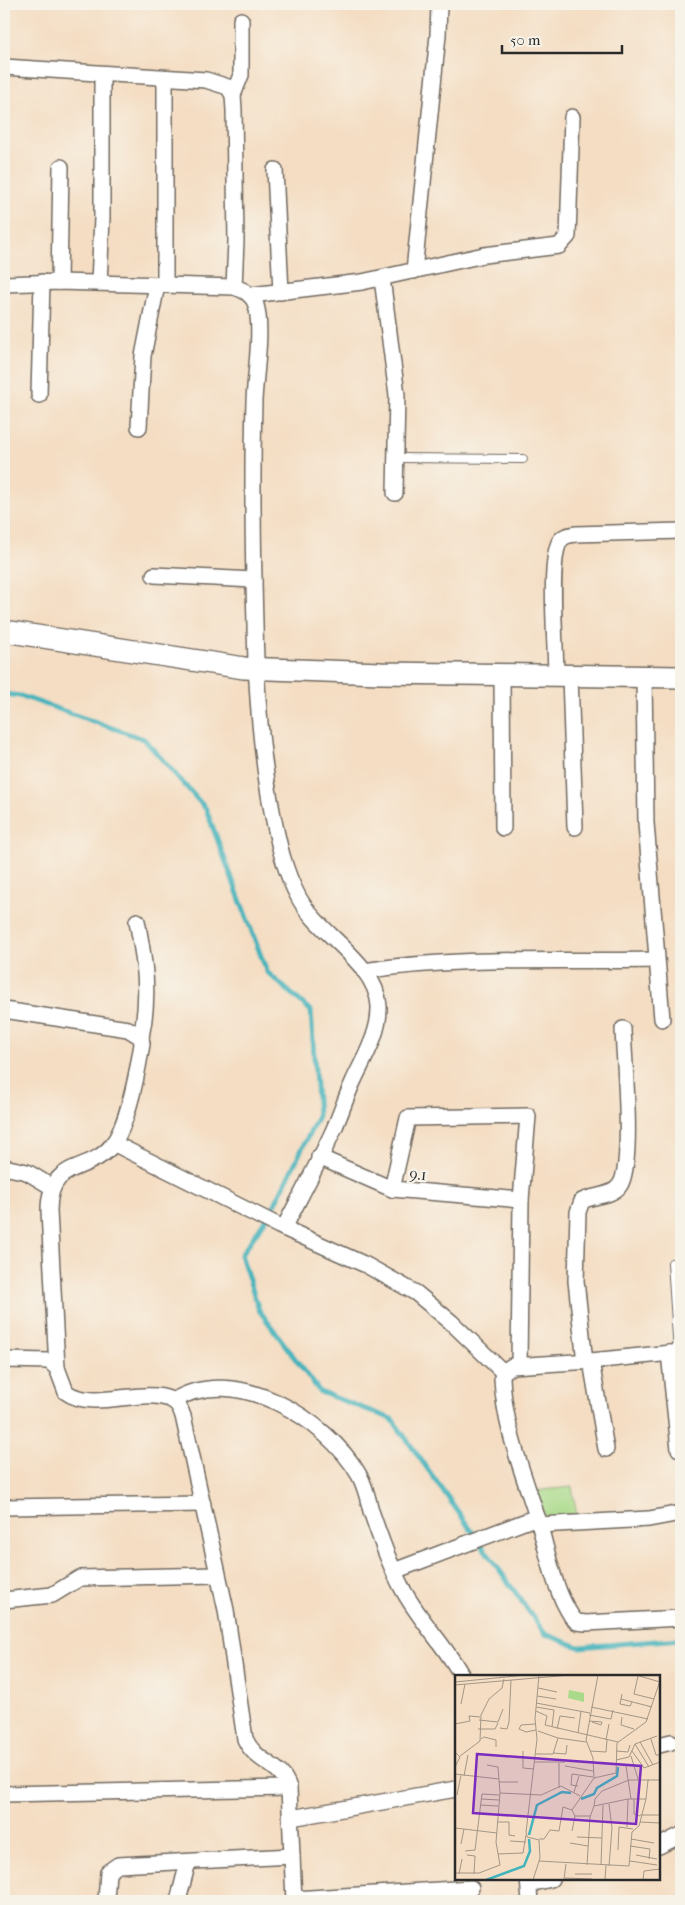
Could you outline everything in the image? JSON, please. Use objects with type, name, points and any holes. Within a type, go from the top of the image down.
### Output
[{"type":"main road","points":[[4,631],[164,657],[306,672],[681,677]]},
{"type":"street","points":[[414,271],[438,35],[439,4]]},
{"type":"street","points":[[234,287],[236,241],[233,95],[241,75],[241,20]]},
{"type":"street","points":[[4,67],[219,83],[228,87],[233,95]]},
{"type":"street","points":[[99,284],[102,218],[102,74]]},
{"type":"street","points":[[139,428],[143,356],[161,285],[165,78]]},
{"type":"street","points":[[251,295],[382,278],[484,255],[559,246],[565,242],[568,236],[572,117]]},
{"type":"street","points":[[59,282],[61,167]]},
{"type":"street","points":[[275,170],[282,292]]},
{"type":"street","points":[[382,278],[397,395],[395,493]]},
{"type":"street","points":[[39,395],[42,282]]},
{"type":"street","points":[[4,284],[59,282],[234,287],[244,290],[251,295],[256,304],[258,322],[252,473],[254,580],[256,668],[265,778],[278,841],[298,896],[308,913],[364,971],[374,986],[379,1003],[375,1034],[334,1128],[281,1227]]},
{"type":"street","points":[[575,827],[554,573],[556,548],[560,540],[566,535],[681,531]]},
{"type":"street","points":[[154,575],[254,580]]},
{"type":"street","points":[[502,674],[503,828]]},
{"type":"street","points":[[644,676],[646,823],[662,1019]]},
{"type":"street","points":[[137,920],[147,985],[147,1010],[134,1086],[121,1128],[113,1143],[104,1152],[56,1179],[52,1186],[49,1211],[57,1368],[66,1392],[81,1399],[154,1397],[173,1401],[199,1389],[214,1387],[240,1388],[293,1412],[318,1430],[348,1458],[360,1476],[394,1571],[424,1623],[461,1675]]},
{"type":"street","points":[[364,971],[394,966],[491,961],[656,960]]},
{"type":"street","points":[[4,1010],[128,1029],[141,1037]]},
{"type":"street","points":[[606,1449],[588,1362],[576,1274],[578,1212],[582,1202],[615,1190],[620,1185],[624,1172],[627,1146],[623,1029]]},
{"type":"street","points":[[392,1190],[408,1118],[528,1116],[521,1200],[519,1365]]},
{"type":"street","points":[[113,1143],[281,1227],[366,1265],[416,1293],[451,1322],[503,1372],[502,1388],[507,1420],[568,1611],[577,1622],[619,1623],[681,1618]]},
{"type":"street","name":"9.1","points":[[319,1156],[392,1190],[521,1200]]},
{"type":"street","points":[[4,1167],[27,1172],[52,1186]]},
{"type":"street","points":[[503,1372],[512,1366],[519,1365],[588,1362],[676,1352],[679,1449]]},
{"type":"street","points":[[4,1360],[48,1361],[57,1368]]},
{"type":"street","points":[[173,1401],[183,1416],[203,1504],[233,1649],[245,1739],[257,1757],[283,1774],[289,1788],[294,1900],[471,1888]]},
{"type":"street","points":[[4,1507],[203,1504]]},
{"type":"street","points":[[394,1571],[510,1526],[538,1521],[649,1519],[681,1513]]},
{"type":"street","points":[[4,1600],[52,1595],[80,1578],[218,1575]]},
{"type":"street","points":[[4,1794],[289,1788]]},
{"type":"street","points":[[291,1818],[455,1790]]},
{"type":"street","points":[[660,1846],[681,1835]]},
{"type":"street","points":[[106,1901],[106,1880],[112,1867],[292,1856]]},
{"type":"street","points":[[178,1901],[188,1862]]},
{"type":"street","points":[[529,1881],[530,1901]]},
{"type":"lane","points":[[397,458],[523,459]]},
{"type":"lane","points":[[672,1264],[676,1352]]},
{"type":"green space","points":[[572,1487],[578,1522],[550,1525],[532,1491]]},
{"type":"waterway","points":[[4,694],[21,696],[144,739],[206,809],[267,972],[311,1011],[318,1116],[272,1210],[241,1255],[259,1310],[320,1392],[392,1419],[545,1634],[579,1647],[681,1639]]}]
